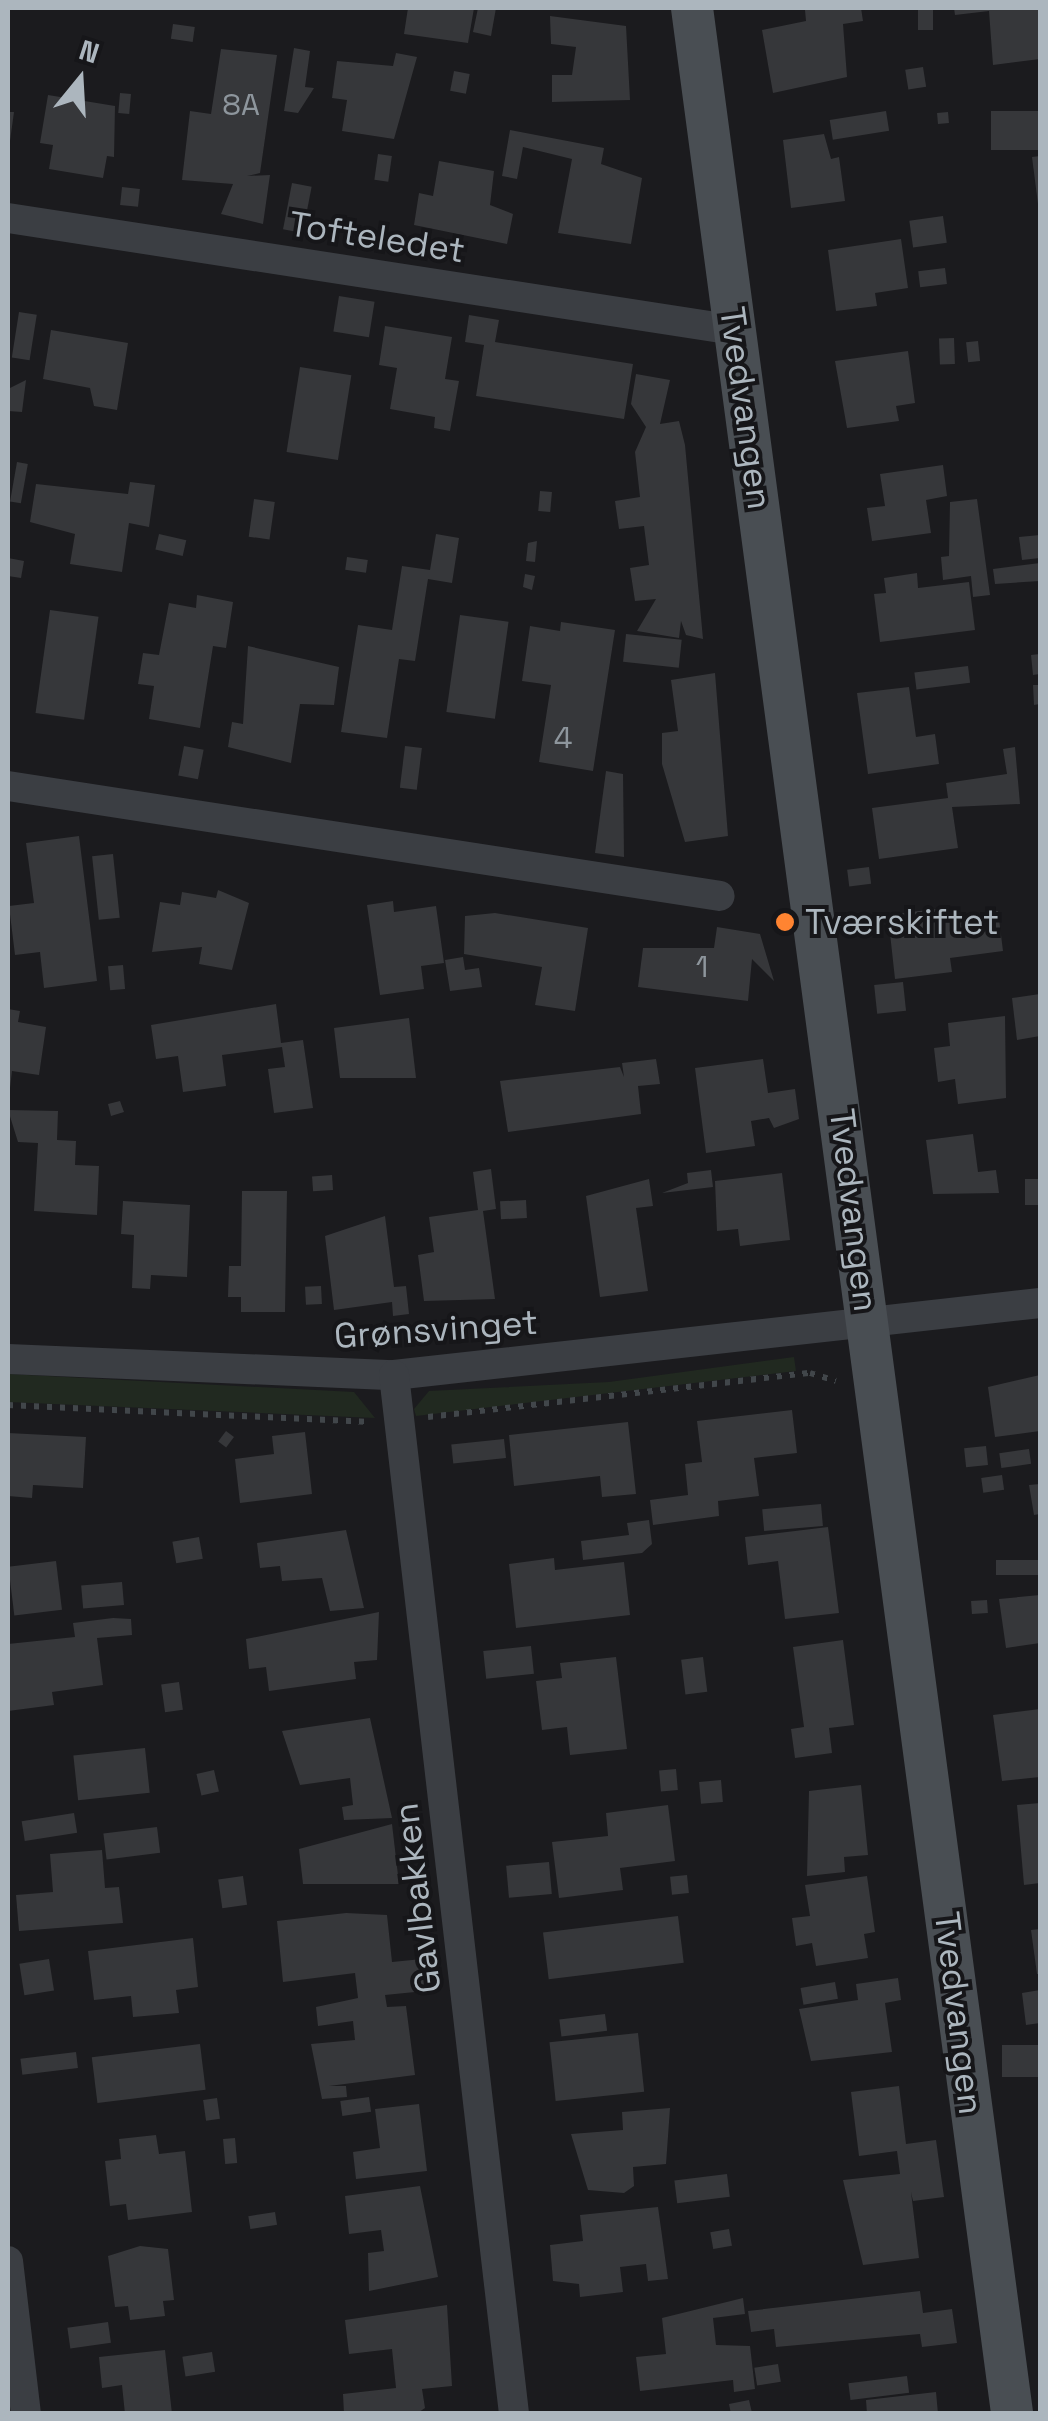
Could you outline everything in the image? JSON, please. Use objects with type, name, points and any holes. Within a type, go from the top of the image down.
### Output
[{"type":"street","name":"Tvedvangen","points":[[692,8],[1012,2414]]},
{"type":"street","name":"Tofteledet","points":[[8,218],[736,330]]},
{"type":"street","points":[[8,786],[720,896]]},
{"type":"street","name":"Grønsvinget","points":[[8,1359],[394,1375],[869,1328],[1040,1302]]},
{"type":"street","name":"Gavlbakken","points":[[394,1375],[514,2414]]},
{"type":"street","points":[[8,2261],[26,2414]]},
{"type":"path","points":[[8,1405],[399,1420],[810,1372],[876,1383]]},
{"type":"shaded area","points":[[794,1357],[796,1371],[416,1416],[414,1409],[429,1391],[609,1382]]},
{"type":"shaded area","points":[[8,1374],[354,1392],[375,1418],[8,1402]]},
{"type":"building","points":[[408,8],[474,8],[468,43],[404,34]]},
{"type":"building","points":[[478,8],[496,8],[491,36],[473,32]]},
{"type":"building","points":[[861,8],[863,21],[843,24],[847,77],[773,93],[762,30],[806,21],[805,10]]},
{"type":"building","points":[[918,8],[933,8],[933,30],[918,30]]},
{"type":"building","points":[[954,8],[1040,8],[1040,59],[993,65],[989,11],[955,15]]},
{"type":"building","points":[[550,16],[626,26],[630,100],[552,102],[552,75],[572,75],[576,47],[551,44]]},
{"type":"building","points":[[173,24],[195,27],[193,42],[171,39]]},
{"type":"building","points":[[294,48],[310,51],[305,87],[314,88],[298,113],[284,111]]},
{"type":"building","points":[[221,49],[277,55],[260,173],[247,176],[270,175],[263,224],[221,214],[233,184],[182,180],[190,111],[211,114]]},
{"type":"building","points":[[396,53],[417,57],[394,139],[342,131],[347,100],[332,98],[337,61],[393,66]]},
{"type":"building","points":[[923,67],[926,87],[908,90],[905,70]]},
{"type":"building","points":[[454,71],[470,74],[466,94],[450,91]]},
{"type":"building","points":[[120,93],[131,94],[129,114],[118,113]]},
{"type":"building","points":[[48,95],[115,106],[114,157],[107,156],[103,178],[49,169],[53,145],[40,143]]},
{"type":"building","points":[[886,111],[889,131],[833,140],[830,120]]},
{"type":"building","points":[[991,111],[1040,111],[1040,150],[991,150]]},
{"type":"building","points":[[8,112],[14,112],[10,141],[8,141]]},
{"type":"building","points":[[948,112],[949,123],[938,124],[937,113]]},
{"type":"building","points":[[510,130],[604,148],[601,164],[642,178],[631,244],[558,233],[572,159],[523,147],[517,179],[502,176]]},
{"type":"building","points":[[824,134],[831,159],[839,157],[845,201],[791,208],[783,140]]},
{"type":"building","points":[[378,154],[392,156],[388,182],[374,180]]},
{"type":"building","points":[[1040,156],[1040,204],[1038,204],[1032,157]]},
{"type":"building","points":[[439,161],[494,171],[490,205],[513,214],[507,244],[414,225],[419,193],[433,196]]},
{"type":"building","points":[[292,183],[312,187],[303,233],[283,229]]},
{"type":"building","points":[[122,187],[140,189],[138,207],[120,205]]},
{"type":"building","points":[[943,216],[947,243],[913,247],[909,221]]},
{"type":"building","points":[[901,239],[908,288],[875,293],[877,306],[836,311],[828,250]]},
{"type":"building","points":[[945,268],[947,284],[920,287],[918,271]]},
{"type":"building","points":[[339,296],[375,302],[369,337],[333,332]]},
{"type":"building","points":[[19,312],[37,315],[30,360],[12,357]]},
{"type":"building","points":[[469,315],[499,320],[495,342],[633,364],[624,419],[476,396],[484,345],[465,342]]},
{"type":"building","points":[[385,326],[452,337],[445,379],[459,381],[450,431],[434,428],[435,417],[390,409],[397,368],[379,365]]},
{"type":"building","points":[[51,330],[128,343],[117,410],[94,406],[90,388],[43,379]]},
{"type":"building","points":[[954,338],[955,364],[940,365],[939,339]]},
{"type":"building","points":[[978,341],[980,361],[968,362],[966,342]]},
{"type":"building","points":[[908,351],[915,403],[896,406],[899,421],[847,428],[835,361]]},
{"type":"building","points":[[300,367],[351,375],[338,460],[287,452]]},
{"type":"building","points":[[636,374],[670,380],[660,424],[679,421],[685,445],[703,639],[686,635],[681,621],[679,638],[637,631],[656,599],[635,601],[630,568],[649,565],[644,526],[619,529],[615,501],[640,497],[635,452],[646,427],[631,404]]},
{"type":"building","points":[[26,380],[22,412],[8,411],[8,389]]},
{"type":"building","points":[[17,462],[28,464],[21,503],[10,501]]},
{"type":"building","points":[[943,465],[947,496],[926,500],[931,533],[872,541],[867,508],[885,506],[880,474]]},
{"type":"building","points":[[130,482],[155,485],[149,527],[129,523],[122,572],[70,564],[75,534],[30,522],[36,484],[128,494]]},
{"type":"building","points":[[540,491],[552,492],[550,512],[538,511]]},
{"type":"building","points":[[254,499],[275,502],[270,540],[249,537]]},
{"type":"building","points":[[977,499],[990,595],[973,597],[971,576],[943,580],[941,557],[949,556],[950,502]]},
{"type":"building","points":[[159,534],[186,540],[183,556],[155,550]]},
{"type":"building","points":[[436,534],[459,538],[452,583],[428,579],[415,661],[399,659],[387,738],[341,732],[358,625],[392,630],[402,566],[430,570]]},
{"type":"building","points":[[1040,535],[1040,558],[1022,560],[1019,537]]},
{"type":"building","points":[[537,541],[535,562],[526,561],[528,543]]},
{"type":"building","points":[[347,557],[368,560],[366,573],[345,570]]},
{"type":"building","points":[[8,558],[24,561],[21,578],[8,576]]},
{"type":"building","points":[[1040,563],[1040,581],[995,584],[993,569]]},
{"type":"building","points":[[917,573],[918,588],[969,582],[975,630],[880,642],[874,594],[886,593],[884,578]]},
{"type":"building","points":[[525,574],[535,576],[532,590],[523,587]]},
{"type":"building","points":[[197,595],[233,602],[226,648],[213,646],[200,728],[149,719],[154,686],[138,684],[143,653],[159,655],[169,603],[196,608]]},
{"type":"building","points":[[50,610],[99,617],[84,720],[36,713]]},
{"type":"building","points":[[460,615],[509,622],[495,719],[446,712]]},
{"type":"building","points":[[561,622],[615,630],[593,771],[539,762],[551,685],[522,681],[530,626],[560,631]]},
{"type":"building","points":[[626,634],[682,640],[679,668],[623,662]]},
{"type":"building","points":[[248,646],[339,667],[334,705],[300,704],[291,763],[228,747],[232,722],[243,724]]},
{"type":"building","points":[[1040,654],[1040,674],[1033,675],[1031,655]]},
{"type":"building","points":[[968,666],[970,683],[916,689],[914,673]]},
{"type":"building","points":[[715,673],[728,836],[685,842],[662,764],[662,733],[678,731],[671,680]]},
{"type":"building","points":[[1033,685],[1040,685],[1040,704],[1034,705]]},
{"type":"building","points":[[909,687],[916,737],[935,734],[939,764],[868,774],[857,693]]},
{"type":"building","points":[[184,746],[204,750],[198,779],[178,775]]},
{"type":"building","points":[[405,746],[422,748],[417,790],[400,788]]},
{"type":"building","points":[[1015,747],[1020,804],[952,807],[958,848],[879,859],[872,808],[948,798],[946,783],[1007,774],[1003,749]]},
{"type":"building","points":[[606,771],[623,774],[624,857],[595,853]]},
{"type":"building","points":[[79,836],[97,981],[44,988],[40,952],[15,955],[9,906],[34,903],[26,843]]},
{"type":"building","points":[[113,854],[120,918],[99,920],[92,856]]},
{"type":"building","points":[[869,867],[871,884],[849,887],[847,870]]},
{"type":"building","points":[[218,890],[249,903],[232,970],[199,964],[202,947],[152,952],[160,902],[180,905],[182,892],[216,898]]},
{"type":"building","points":[[393,901],[394,912],[436,906],[444,963],[421,966],[424,989],[380,995],[367,905]]},
{"type":"building","points":[[943,908],[944,918],[998,911],[1003,951],[950,958],[952,972],[895,979],[888,915]]},
{"type":"building","points":[[495,913],[588,928],[575,1011],[535,1005],[542,967],[464,954],[465,916]]},
{"type":"building","points":[[717,927],[760,934],[774,981],[752,959],[748,1001],[638,987],[643,948],[714,948]]},
{"type":"building","points":[[463,957],[465,970],[479,968],[482,987],[450,991],[445,960]]},
{"type":"building","points":[[123,965],[125,989],[110,990],[108,966]]},
{"type":"building","points":[[903,982],[906,1011],[877,1014],[874,985]]},
{"type":"building","points":[[1040,994],[1040,1036],[1017,1040],[1012,998]]},
{"type":"building","points":[[276,1004],[281,1043],[303,1040],[313,1108],[274,1113],[268,1069],[285,1067],[282,1047],[222,1055],[226,1086],[183,1092],[178,1056],[156,1059],[151,1025]]},
{"type":"building","points":[[8,1009],[20,1011],[18,1022],[46,1027],[39,1075],[12,1071],[10,1088]]},
{"type":"building","points":[[1005,1016],[1006,1098],[958,1104],[955,1079],[938,1082],[934,1048],[950,1046],[948,1023]]},
{"type":"building","points":[[409,1018],[416,1078],[340,1078],[334,1028]]},
{"type":"building","points":[[656,1059],[660,1084],[638,1086],[641,1114],[508,1132],[500,1081],[620,1067],[624,1077],[622,1063]]},
{"type":"building","points":[[763,1059],[768,1093],[795,1089],[799,1119],[774,1128],[769,1118],[751,1121],[755,1146],[706,1153],[695,1068]]},
{"type":"building","points":[[120,1101],[124,1112],[111,1116],[108,1104]]},
{"type":"building","points":[[8,1110],[58,1111],[57,1140],[76,1141],[75,1165],[99,1166],[97,1215],[34,1211],[38,1143],[18,1142]]},
{"type":"building","points":[[973,1134],[978,1172],[996,1170],[999,1193],[933,1194],[926,1140]]},
{"type":"building","points":[[491,1169],[496,1209],[483,1211],[495,1299],[424,1301],[418,1255],[434,1252],[429,1217],[478,1210],[473,1172]]},
{"type":"building","points":[[711,1170],[713,1187],[662,1193],[688,1183],[687,1173]]},
{"type":"building","points":[[782,1173],[790,1240],[740,1246],[738,1229],[717,1231],[715,1181]]},
{"type":"building","points":[[332,1175],[333,1190],[313,1191],[312,1176]]},
{"type":"building","points":[[649,1179],[653,1206],[636,1208],[648,1291],[600,1297],[586,1196]]},
{"type":"building","points":[[1025,1179],[1040,1179],[1040,1205],[1025,1205]]},
{"type":"building","points":[[242,1191],[287,1191],[285,1312],[241,1312],[241,1297],[228,1297],[229,1266],[241,1266]]},
{"type":"building","points":[[526,1200],[527,1218],[501,1219],[500,1201]]},
{"type":"building","points":[[123,1201],[190,1205],[187,1277],[151,1275],[150,1289],[132,1288],[134,1235],[121,1234]]},
{"type":"building","points":[[385,1216],[394,1287],[406,1286],[409,1314],[393,1316],[392,1302],[334,1310],[325,1236]]},
{"type":"building","points":[[321,1286],[322,1304],[306,1305],[305,1287]]},
{"type":"building","points":[[1040,1375],[1040,1431],[995,1437],[988,1387]]},
{"type":"building","points":[[792,1410],[797,1453],[754,1458],[759,1496],[718,1501],[719,1516],[653,1525],[650,1500],[688,1495],[685,1464],[702,1462],[697,1421]]},
{"type":"building","points":[[628,1422],[636,1494],[602,1497],[600,1476],[514,1486],[509,1435]]},
{"type":"building","points":[[226,1431],[234,1437],[226,1447],[218,1441]]},
{"type":"building","points":[[305,1432],[312,1494],[240,1503],[235,1459],[274,1454],[272,1436]]},
{"type":"building","points":[[8,1433],[86,1437],[83,1488],[33,1485],[32,1498],[8,1496]]},
{"type":"building","points":[[504,1439],[506,1458],[453,1463],[451,1445]]},
{"type":"building","points":[[986,1446],[988,1465],[966,1467],[964,1448]]},
{"type":"building","points":[[1029,1449],[1031,1464],[1001,1468],[999,1453]]},
{"type":"building","points":[[1002,1475],[1004,1490],[983,1493],[981,1478]]},
{"type":"building","points":[[1040,1484],[1040,1514],[1034,1515],[1029,1485]]},
{"type":"building","points":[[821,1504],[823,1526],[764,1531],[762,1509]]},
{"type":"building","points":[[649,1520],[652,1544],[642,1553],[583,1560],[581,1541],[629,1535],[627,1523]]},
{"type":"building","points":[[828,1527],[839,1613],[785,1619],[778,1561],[748,1565],[745,1537]]},
{"type":"building","points":[[346,1530],[364,1608],[330,1611],[322,1578],[282,1581],[280,1566],[260,1568],[257,1543]]},
{"type":"building","points":[[199,1537],[203,1559],[176,1563],[172,1542]]},
{"type":"building","points":[[554,1558],[555,1570],[624,1562],[630,1615],[516,1628],[509,1564]]},
{"type":"building","points":[[996,1560],[1040,1560],[1040,1575],[996,1575]]},
{"type":"building","points":[[56,1561],[62,1610],[14,1615],[8,1567]]},
{"type":"building","points":[[122,1582],[124,1605],[83,1608],[81,1586]]},
{"type":"building","points":[[1040,1595],[1040,1643],[1006,1648],[999,1599]]},
{"type":"building","points":[[987,1600],[988,1613],[972,1614],[971,1601]]},
{"type":"building","points":[[379,1612],[377,1660],[354,1662],[356,1679],[269,1691],[266,1667],[249,1669],[246,1639]]},
{"type":"building","points":[[131,1619],[132,1635],[97,1638],[103,1685],[52,1692],[54,1705],[8,1711],[8,1644],[75,1637],[73,1623]]},
{"type":"building","points":[[843,1640],[854,1725],[829,1728],[832,1753],[795,1758],[791,1729],[804,1727],[793,1647]]},
{"type":"building","points":[[531,1646],[534,1674],[486,1679],[483,1651]]},
{"type":"building","points":[[616,1657],[627,1749],[570,1755],[567,1727],[542,1730],[536,1681],[562,1678],[560,1663]]},
{"type":"building","points":[[703,1657],[707,1692],[685,1694],[681,1660]]},
{"type":"building","points":[[179,1682],[183,1710],[165,1712],[161,1685]]},
{"type":"building","points":[[1040,1709],[1040,1777],[1002,1781],[993,1715]]},
{"type":"building","points":[[370,1718],[392,1818],[344,1820],[342,1807],[353,1805],[350,1778],[300,1785],[282,1731]]},
{"type":"building","points":[[145,1748],[150,1793],[78,1800],[73,1756]]},
{"type":"building","points":[[676,1769],[678,1790],[661,1791],[659,1770]]},
{"type":"building","points":[[214,1770],[219,1791],[201,1795],[196,1774]]},
{"type":"building","points":[[721,1780],[723,1802],[701,1804],[699,1782]]},
{"type":"building","points":[[861,1785],[868,1855],[844,1857],[845,1872],[807,1876],[809,1791]]},
{"type":"building","points":[[1040,1803],[1040,1883],[1024,1885],[1017,1805]]},
{"type":"building","points":[[668,1805],[675,1861],[620,1868],[623,1890],[559,1898],[552,1842],[608,1836],[606,1813]]},
{"type":"building","points":[[74,1813],[77,1833],[25,1841],[22,1821]]},
{"type":"building","points":[[392,1824],[399,1884],[303,1884],[299,1849]]},
{"type":"building","points":[[157,1827],[160,1853],[107,1859],[103,1834]]},
{"type":"building","points":[[102,1850],[105,1888],[119,1887],[123,1923],[19,1931],[16,1895],[53,1892],[50,1854]]},
{"type":"building","points":[[549,1862],[552,1894],[509,1898],[506,1866]]},
{"type":"building","points":[[687,1875],[689,1893],[672,1895],[670,1877]]},
{"type":"building","points":[[243,1876],[247,1905],[222,1908],[218,1879]]},
{"type":"building","points":[[867,1876],[875,1932],[864,1934],[868,1958],[816,1966],[812,1943],[796,1946],[792,1918],[810,1916],[805,1885]]},
{"type":"building","points":[[346,1913],[387,1915],[392,1962],[422,1959],[425,1991],[385,1995],[387,2007],[406,2006],[415,2075],[329,2086],[346,2086],[347,2097],[322,2099],[311,2044],[355,2040],[353,2021],[318,2026],[316,2007],[358,1998],[355,1973],[283,1982],[277,1921]]},
{"type":"building","points":[[678,1916],[684,1963],[549,1979],[543,1933]]},
{"type":"building","points":[[1040,1929],[1040,1974],[1037,1974],[1031,1930]]},
{"type":"building","points":[[193,1938],[198,1987],[176,1990],[179,2013],[133,2017],[131,1996],[94,2000],[88,1951]]},
{"type":"building","points":[[49,1959],[54,1991],[24,1995],[19,1964]]},
{"type":"building","points":[[898,1978],[901,2000],[885,2003],[892,2052],[811,2061],[799,2009],[858,2000],[856,1984]]},
{"type":"building","points":[[835,1982],[838,1999],[803,2005],[801,1988]]},
{"type":"building","points":[[1040,1990],[1040,2023],[1026,2025],[1022,1993]]},
{"type":"building","points":[[605,2014],[607,2031],[561,2036],[559,2020]]},
{"type":"building","points":[[638,2033],[644,2092],[556,2101],[549,2042]]},
{"type":"building","points":[[200,2044],[206,2090],[97,2103],[92,2057]]},
{"type":"building","points":[[1002,2045],[1040,2045],[1040,2077],[1002,2077]]},
{"type":"building","points":[[76,2052],[78,2068],[22,2075],[20,2059]]},
{"type":"building","points":[[899,2086],[906,2144],[936,2140],[944,2197],[913,2201],[911,2192],[919,2258],[863,2265],[843,2180],[900,2174],[897,2151],[859,2156],[851,2092]]},
{"type":"building","points":[[369,2097],[371,2112],[342,2116],[340,2101]]},
{"type":"building","points":[[217,2098],[220,2119],[206,2121],[203,2100]]},
{"type":"building","points":[[419,2104],[427,2171],[356,2179],[353,2152],[380,2148],[375,2109]]},
{"type":"building","points":[[670,2108],[666,2164],[633,2167],[634,2186],[624,2193],[588,2190],[571,2134],[623,2130],[622,2112]]},
{"type":"building","points":[[156,2135],[159,2154],[185,2151],[192,2212],[128,2220],[126,2204],[110,2206],[105,2161],[121,2159],[119,2139]]},
{"type":"building","points":[[235,2138],[237,2163],[225,2164],[223,2139]]},
{"type":"building","points":[[727,2174],[730,2197],[677,2203],[674,2180]]},
{"type":"building","points":[[420,2186],[438,2277],[369,2291],[368,2253],[384,2251],[381,2230],[349,2234],[345,2196]]},
{"type":"building","points":[[658,2207],[668,2279],[648,2281],[646,2264],[620,2267],[623,2292],[580,2297],[579,2284],[553,2281],[550,2245],[583,2241],[580,2215]]},
{"type":"building","points":[[275,2212],[277,2225],[250,2229],[248,2216]]},
{"type":"building","points":[[729,2229],[732,2246],[713,2249],[710,2232]]},
{"type":"building","points":[[140,2246],[168,2249],[174,2300],[163,2301],[165,2316],[130,2320],[128,2306],[115,2307],[108,2256]]},
{"type":"building","points":[[920,2291],[923,2313],[952,2309],[957,2343],[922,2347],[920,2334],[776,2347],[774,2329],[751,2332],[748,2311]]},
{"type":"building","points":[[743,2298],[745,2314],[713,2318],[716,2345],[750,2346],[755,2389],[734,2392],[733,2380],[640,2391],[636,2357],[666,2354],[662,2318]]},
{"type":"building","points":[[447,2305],[452,2386],[422,2389],[425,2408],[416,2414],[344,2414],[343,2394],[396,2388],[392,2349],[349,2354],[345,2320]]},
{"type":"building","points":[[108,2322],[111,2343],[70,2349],[67,2328]]},
{"type":"building","points":[[165,2350],[172,2414],[125,2414],[122,2385],[102,2388],[99,2357]]},
{"type":"building","points":[[212,2352],[215,2372],[185,2376],[182,2357]]},
{"type":"building","points":[[778,2364],[781,2382],[757,2386],[754,2368]]},
{"type":"building","points":[[907,2376],[909,2393],[851,2400],[848,2383]]},
{"type":"building","points":[[936,2392],[938,2414],[867,2414],[866,2400]]},
{"type":"building","points":[[749,2400],[752,2413],[731,2414],[729,2404]]},
{"type":"place","name":"Tværskiftet","points":[[785,922]]}]
